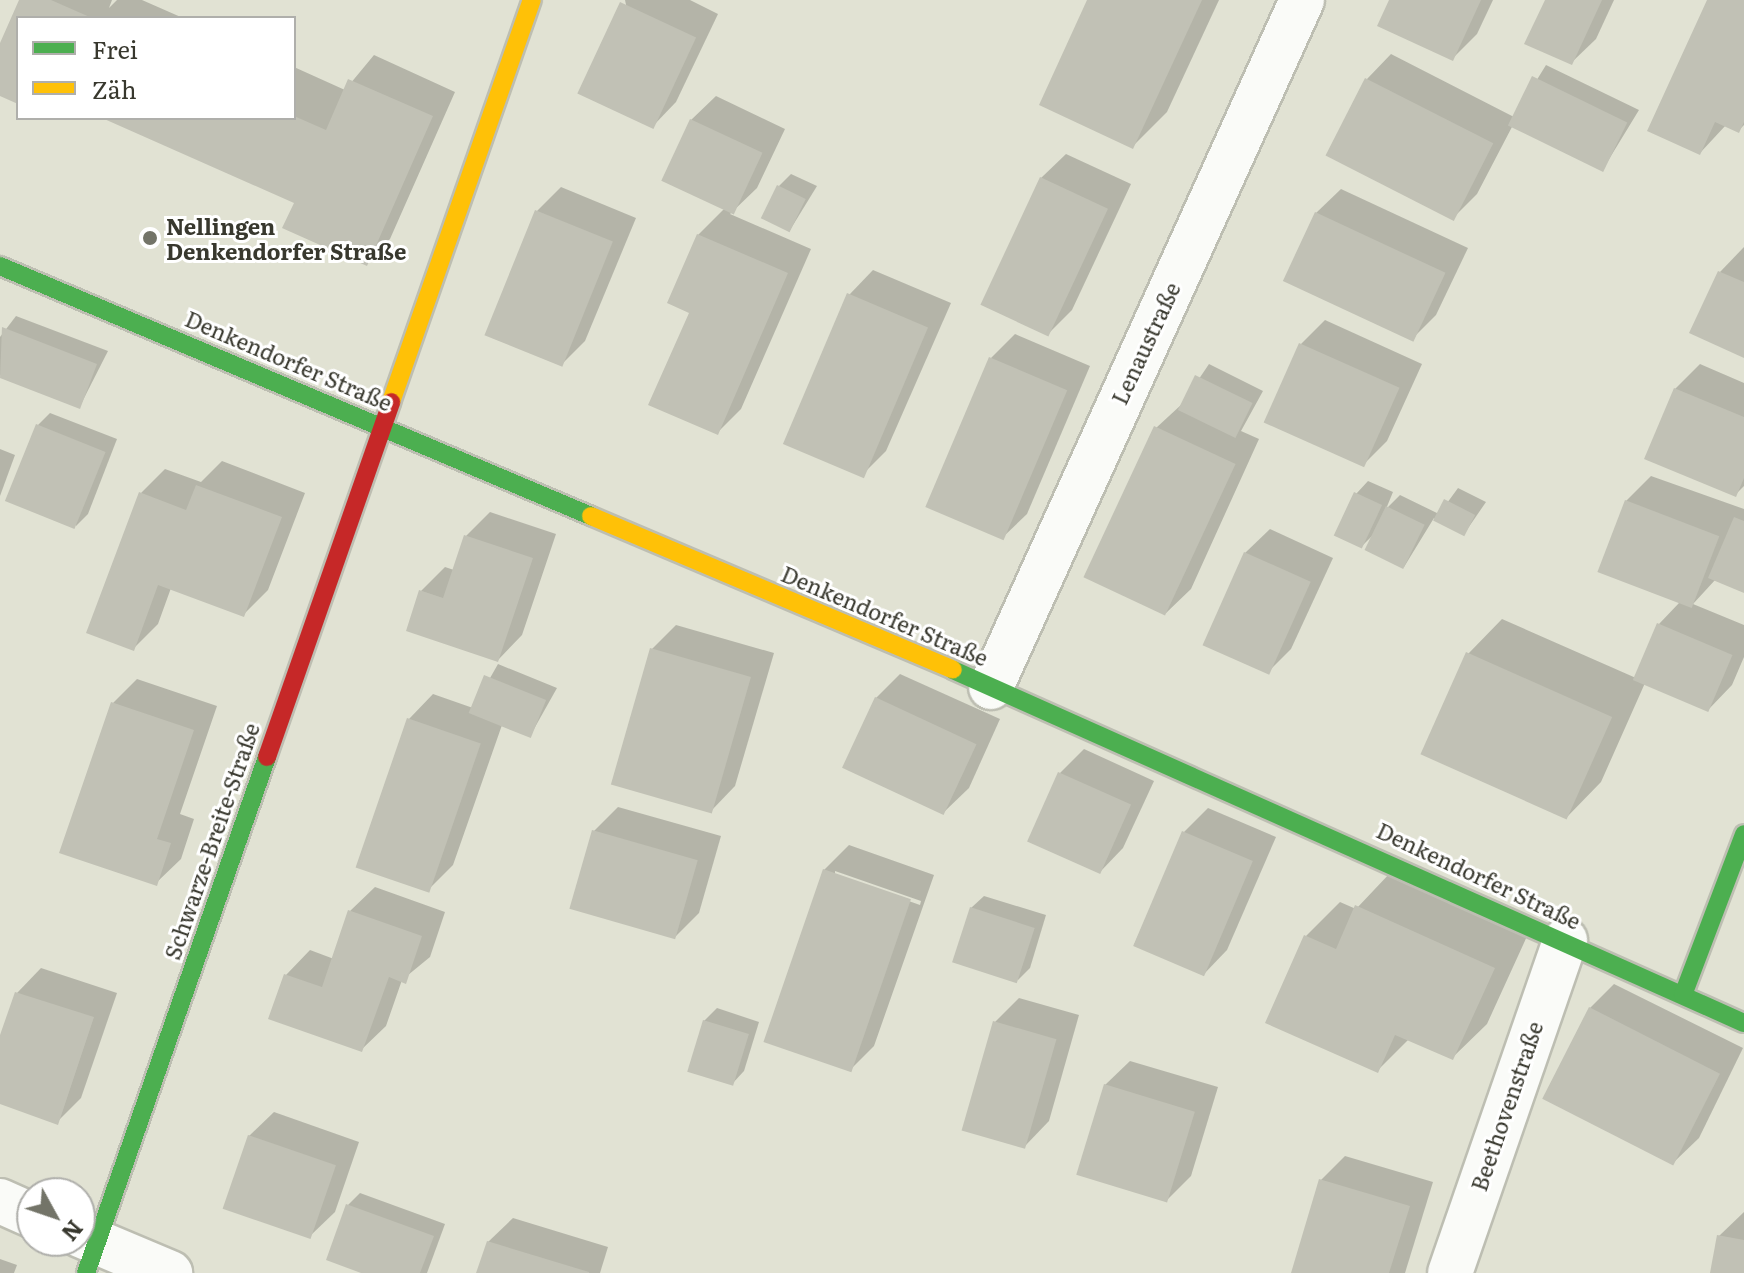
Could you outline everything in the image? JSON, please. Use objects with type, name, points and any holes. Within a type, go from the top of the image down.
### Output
[{"type":"main road","name":"Schwarze-Breite-Straße","points":[[96,1225],[532,0]]},
{"type":"main road","name":"Denkendorfer Straße","points":[[0,266],[381,425],[991,687],[1565,940],[1744,1023]]},
{"type":"main road","points":[[1683,995],[1744,834]]},
{"type":"street","name":"Lenaustraße","points":[[991,687],[1302,0]]},
{"type":"street","name":"Beethovenstraße","points":[[1450,1273],[1565,940]]},
{"type":"street","points":[[96,1252],[170,1273]]},
{"type":"building","points":[[19,0],[51,0],[87,16],[16,16],[16,103],[0,96],[0,43]]},
{"type":"building","points":[[1087,0],[1202,0],[1133,149],[1039,105]]},
{"type":"building","points":[[1389,0],[1481,0],[1453,61],[1377,26]]},
{"type":"building","points":[[1545,0],[1602,0],[1572,65],[1524,44]]},
{"type":"building","points":[[1707,0],[1744,0],[1744,122],[1739,133],[1715,122],[1700,155],[1647,131]]},
{"type":"building","points":[[620,2],[696,37],[653,129],[577,94]]},
{"type":"building","points":[[1532,76],[1627,122],[1603,172],[1508,125]]},
{"type":"building","points":[[1365,78],[1493,143],[1454,221],[1326,156]]},
{"type":"building","points":[[348,79],[433,116],[367,266],[282,228],[294,203],[107,120],[296,120],[296,117],[326,130]]},
{"type":"building","points":[[690,119],[763,153],[734,214],[661,181]]},
{"type":"building","points":[[1040,177],[1108,209],[1048,336],[980,305]]},
{"type":"building","points":[[777,185],[806,199],[790,232],[761,218]]},
{"type":"building","points":[[535,210],[613,241],[562,367],[484,335]]},
{"type":"building","points":[[1315,212],[1446,273],[1413,342],[1283,281]]},
{"type":"building","points":[[697,234],[788,273],[718,435],[648,405],[689,313],[667,303]]},
{"type":"building","points":[[1718,271],[1744,282],[1744,358],[1689,333]]},
{"type":"building","points":[[847,293],[928,327],[864,478],[783,444]]},
{"type":"building","points":[[2,327],[97,364],[80,409],[0,378]]},
{"type":"building","points":[[1299,343],[1399,388],[1364,467],[1264,422]]},
{"type":"building","points":[[989,357],[1067,390],[1004,540],[925,507]]},
{"type":"building","points":[[1195,375],[1253,403],[1235,438],[1178,410]]},
{"type":"building","points":[[1674,388],[1744,417],[1744,478],[1736,497],[1644,459]]},
{"type":"building","points":[[36,424],[106,452],[74,529],[5,501]]},
{"type":"building","points":[[1154,426],[1236,464],[1165,615],[1083,577]]},
{"type":"building","points":[[196,485],[282,517],[244,617],[158,585],[134,651],[86,633],[139,492],[186,510]]},
{"type":"building","points":[[1354,492],[1382,505],[1362,549],[1334,536]]},
{"type":"building","points":[[1444,499],[1475,515],[1464,536],[1433,520]]},
{"type":"building","points":[[1625,500],[1719,536],[1692,608],[1597,572]]},
{"type":"building","points":[[1386,506],[1425,525],[1403,569],[1365,550]]},
{"type":"building","points":[[1734,517],[1744,521],[1744,593],[1708,578]]},
{"type":"building","points":[[464,535],[533,558],[498,662],[406,631],[419,590],[443,598]]},
{"type":"building","points":[[1244,552],[1311,582],[1269,675],[1203,645]]},
{"type":"building","points":[[1657,623],[1732,655],[1708,712],[1633,680]]},
{"type":"building","points":[[650,648],[751,677],[712,813],[611,784]]},
{"type":"building","points":[[1466,652],[1612,717],[1567,819],[1420,754]]},
{"type":"building","points":[[484,675],[546,700],[531,738],[469,713]]},
{"type":"building","points":[[875,697],[977,744],[944,815],[842,768]]},
{"type":"building","points":[[111,702],[194,730],[157,839],[171,843],[157,886],[59,853]]},
{"type":"building","points":[[407,718],[481,743],[429,893],[356,867]]},
{"type":"building","points":[[1058,772],[1131,805],[1100,874],[1027,841]]},
{"type":"building","points":[[592,830],[698,860],[675,939],[569,909]]},
{"type":"building","points":[[1182,831],[1253,861],[1204,976],[1133,946]]},
{"type":"building","points":[[823,869],[911,899],[851,1072],[763,1042]]},
{"type":"building","points":[[1355,905],[1495,968],[1453,1060],[1395,1035],[1378,1073],[1265,1023],[1304,935],[1336,949]]},
{"type":"building","points":[[970,907],[1035,928],[1017,983],[952,962]]},
{"type":"building","points":[[348,910],[422,936],[406,984],[389,977],[362,1052],[268,1019],[284,974],[322,987]]},
{"type":"building","points":[[15,992],[94,1017],[58,1125],[0,1104],[0,1035]]},
{"type":"building","points":[[1589,1007],[1720,1074],[1673,1166],[1542,1099]]},
{"type":"building","points":[[703,1020],[749,1034],[733,1086],[687,1072]]},
{"type":"building","points":[[993,1021],[1056,1039],[1025,1149],[962,1131]]},
{"type":"building","points":[[1104,1084],[1195,1112],[1167,1203],[1076,1175]]},
{"type":"building","points":[[248,1135],[336,1165],[311,1239],[223,1209]]},
{"type":"building","points":[[1319,1179],[1410,1206],[1389,1273],[1291,1273]]},
{"type":"building","points":[[346,1204],[434,1236],[420,1273],[361,1273],[326,1260]]},
{"type":"building","points":[[1717,1235],[1744,1240],[1744,1273],[1710,1273]]},
{"type":"building","points":[[487,1241],[589,1272],[589,1273],[476,1273]]},
{"type":"traffic: fast","points":[[0,266],[591,516]]},
{"type":"traffic: fast","points":[[953,670],[1744,1023]]},
{"type":"traffic: fast","points":[[86,1273],[267,757]]},
{"type":"traffic: fast","points":[[1683,995],[1744,834]]},
{"type":"traffic: slow","points":[[391,402],[532,0]]},
{"type":"traffic: slow","points":[[591,516],[953,670]]},
{"type":"traffic: jam","points":[[267,757],[391,402]]},
{"type":"place","name":"Nellingen Denkendorfer Straße","points":[[150,238]]}]
